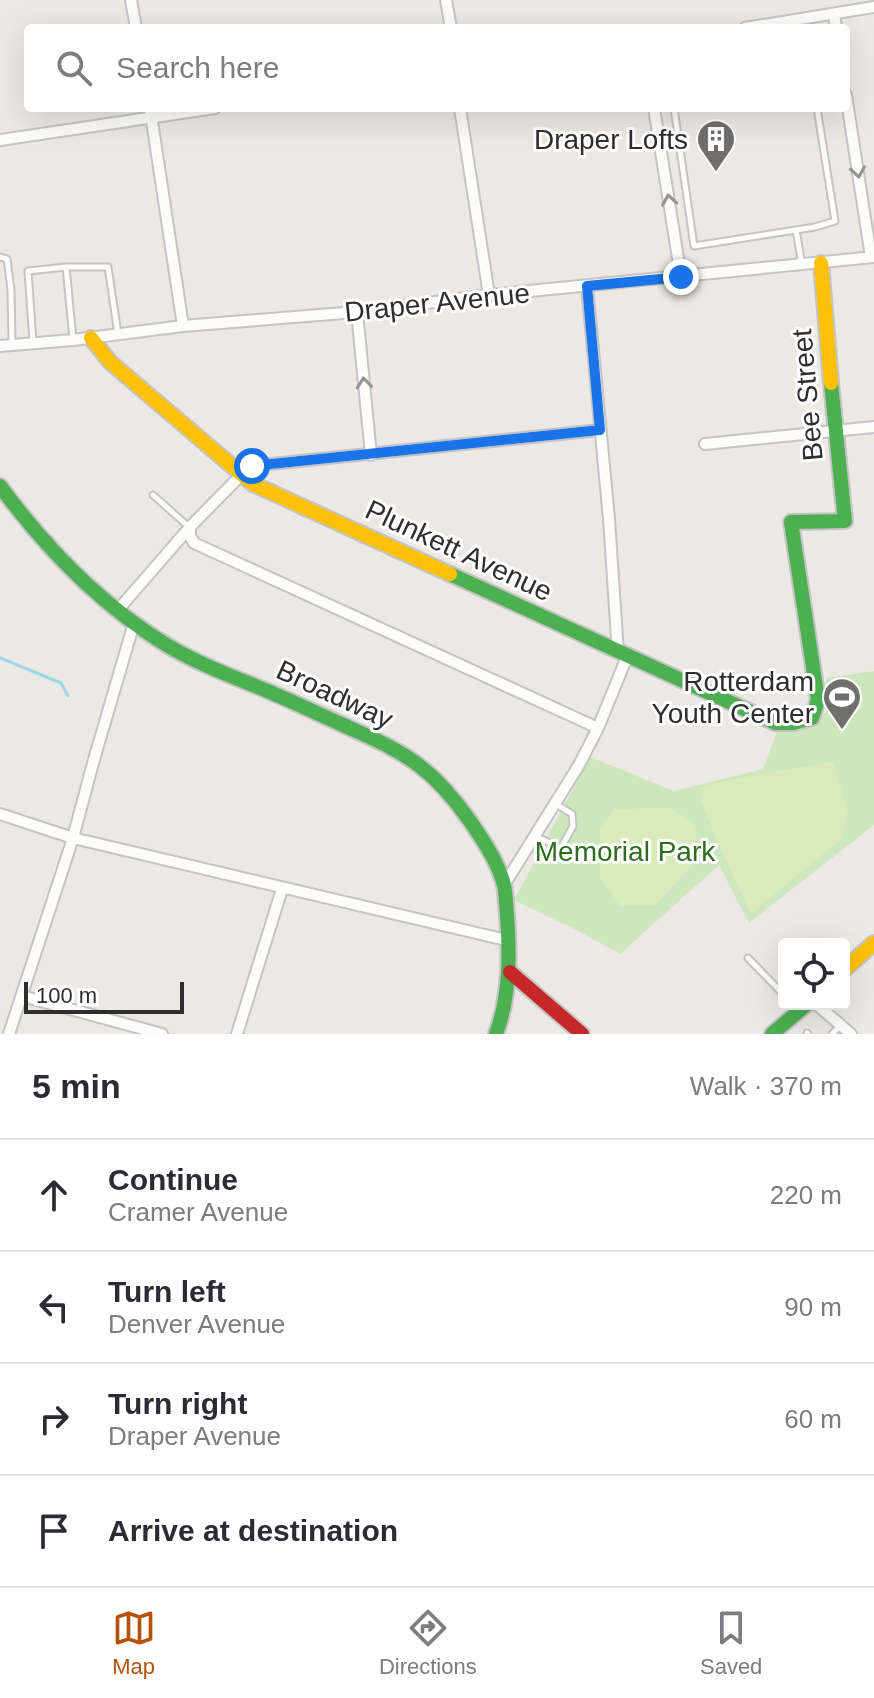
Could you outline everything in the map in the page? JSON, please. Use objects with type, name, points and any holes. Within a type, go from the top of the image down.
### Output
[{"type":"street","points":[[131,0],[135,24]]},
{"type":"street","points":[[446,0],[450,24]]},
{"type":"street","points":[[772,24],[874,7]]},
{"type":"street","points":[[834,14],[835,24]]},
{"type":"street","points":[[461,112],[489,295]]},
{"type":"street","points":[[655,112],[681,277]]},
{"type":"street","points":[[849,112],[872,257]]},
{"type":"street","points":[[0,140],[151,113],[183,326]]},
{"type":"street","name":"Draper Avenue","points":[[0,346],[183,326],[357,312],[489,295],[872,257]]},
{"type":"street","name":"Bee Street","points":[[815,682],[791,522],[845,521],[821,263]]},
{"type":"street","points":[[504,885],[579,765],[598,728],[623,655],[587,286]]},
{"type":"street","points":[[357,312],[371,455]]},
{"type":"street","name":"Plunkett Avenue","points":[[91,338],[110,362],[253,484],[775,723],[793,723],[812,718],[818,700],[815,682]]},
{"type":"street","points":[[705,444],[874,427]]},
{"type":"street","points":[[117,611],[190,527],[252,466],[600,430]]},
{"type":"street","name":"Broadway","points":[[1,489],[37,534],[117,611],[134,623],[167,645],[210,667],[290,699],[402,753],[446,791],[483,839],[504,885],[510,972],[496,1034]]},
{"type":"street","points":[[190,527],[194,543],[598,728]]},
{"type":"street","points":[[9,1034],[73,838],[134,623]]},
{"type":"street","points":[[0,814],[73,838],[510,941]]},
{"type":"street","points":[[237,1034],[282,889]]},
{"type":"street","points":[[850,965],[874,943]]},
{"type":"street","points":[[510,972],[582,1034]]},
{"type":"street","points":[[22,996],[162,1034]]},
{"type":"street","points":[[772,1034],[796,1010]]},
{"type":"street","points":[[823,1010],[851,1034]]},
{"type":"lane","points":[[675,112],[694,246],[835,221],[818,112]]},
{"type":"lane","points":[[796,230],[802,265]]},
{"type":"lane","points":[[0,257],[7,259],[12,345]]},
{"type":"lane","points":[[66,267],[73,340]]},
{"type":"lane","points":[[33,343],[28,271],[66,267],[108,267],[118,335]]},
{"type":"lane","points":[[153,495],[190,527]]},
{"type":"lane","points":[[534,836],[561,848],[573,826],[572,814],[555,803]]},
{"type":"lane","points":[[748,958],[778,989]]},
{"type":"lane","points":[[832,1034],[840,1025]]},
{"type":"green space","name":"Memorial Park","points":[[874,671],[874,825],[749,923],[719,865],[620,954],[514,900],[590,757],[674,791],[763,769],[777,732],[816,724],[826,711],[826,678]]},
{"type":"green space","points":[[833,761],[848,812],[841,839],[751,914],[700,798],[705,785]]},
{"type":"green space","points":[[671,808],[695,824],[698,860],[655,905],[620,906],[600,877],[600,828],[615,809]]},
{"type":"waterway","points":[[0,658],[61,683],[68,696]]},
{"type":"traffic: fast","points":[[450,574],[775,723],[793,723],[812,718],[818,700],[791,522],[845,521],[831,383]]},
{"type":"traffic: fast","points":[[0,486],[75,573],[141,628],[197,661],[393,748],[421,767],[447,792],[485,844],[504,885],[509,960],[504,1005],[496,1034]]},
{"type":"traffic: fast","points":[[772,1034],[800,1010]]},
{"type":"traffic: slow","points":[[821,263],[831,383]]},
{"type":"traffic: slow","points":[[91,338],[110,362],[253,484],[450,574]]},
{"type":"traffic: slow","points":[[850,965],[874,943]]},
{"type":"traffic: jam","points":[[510,972],[582,1034]]},
{"type":"place","name":"Draper Lofts","points":[[716,173]]},
{"type":"place","name":"Rotterdam Youth Center","points":[[842,731]]},
{"type":"route","points":[[252,466],[600,430],[587,286],[681,277]]}]
